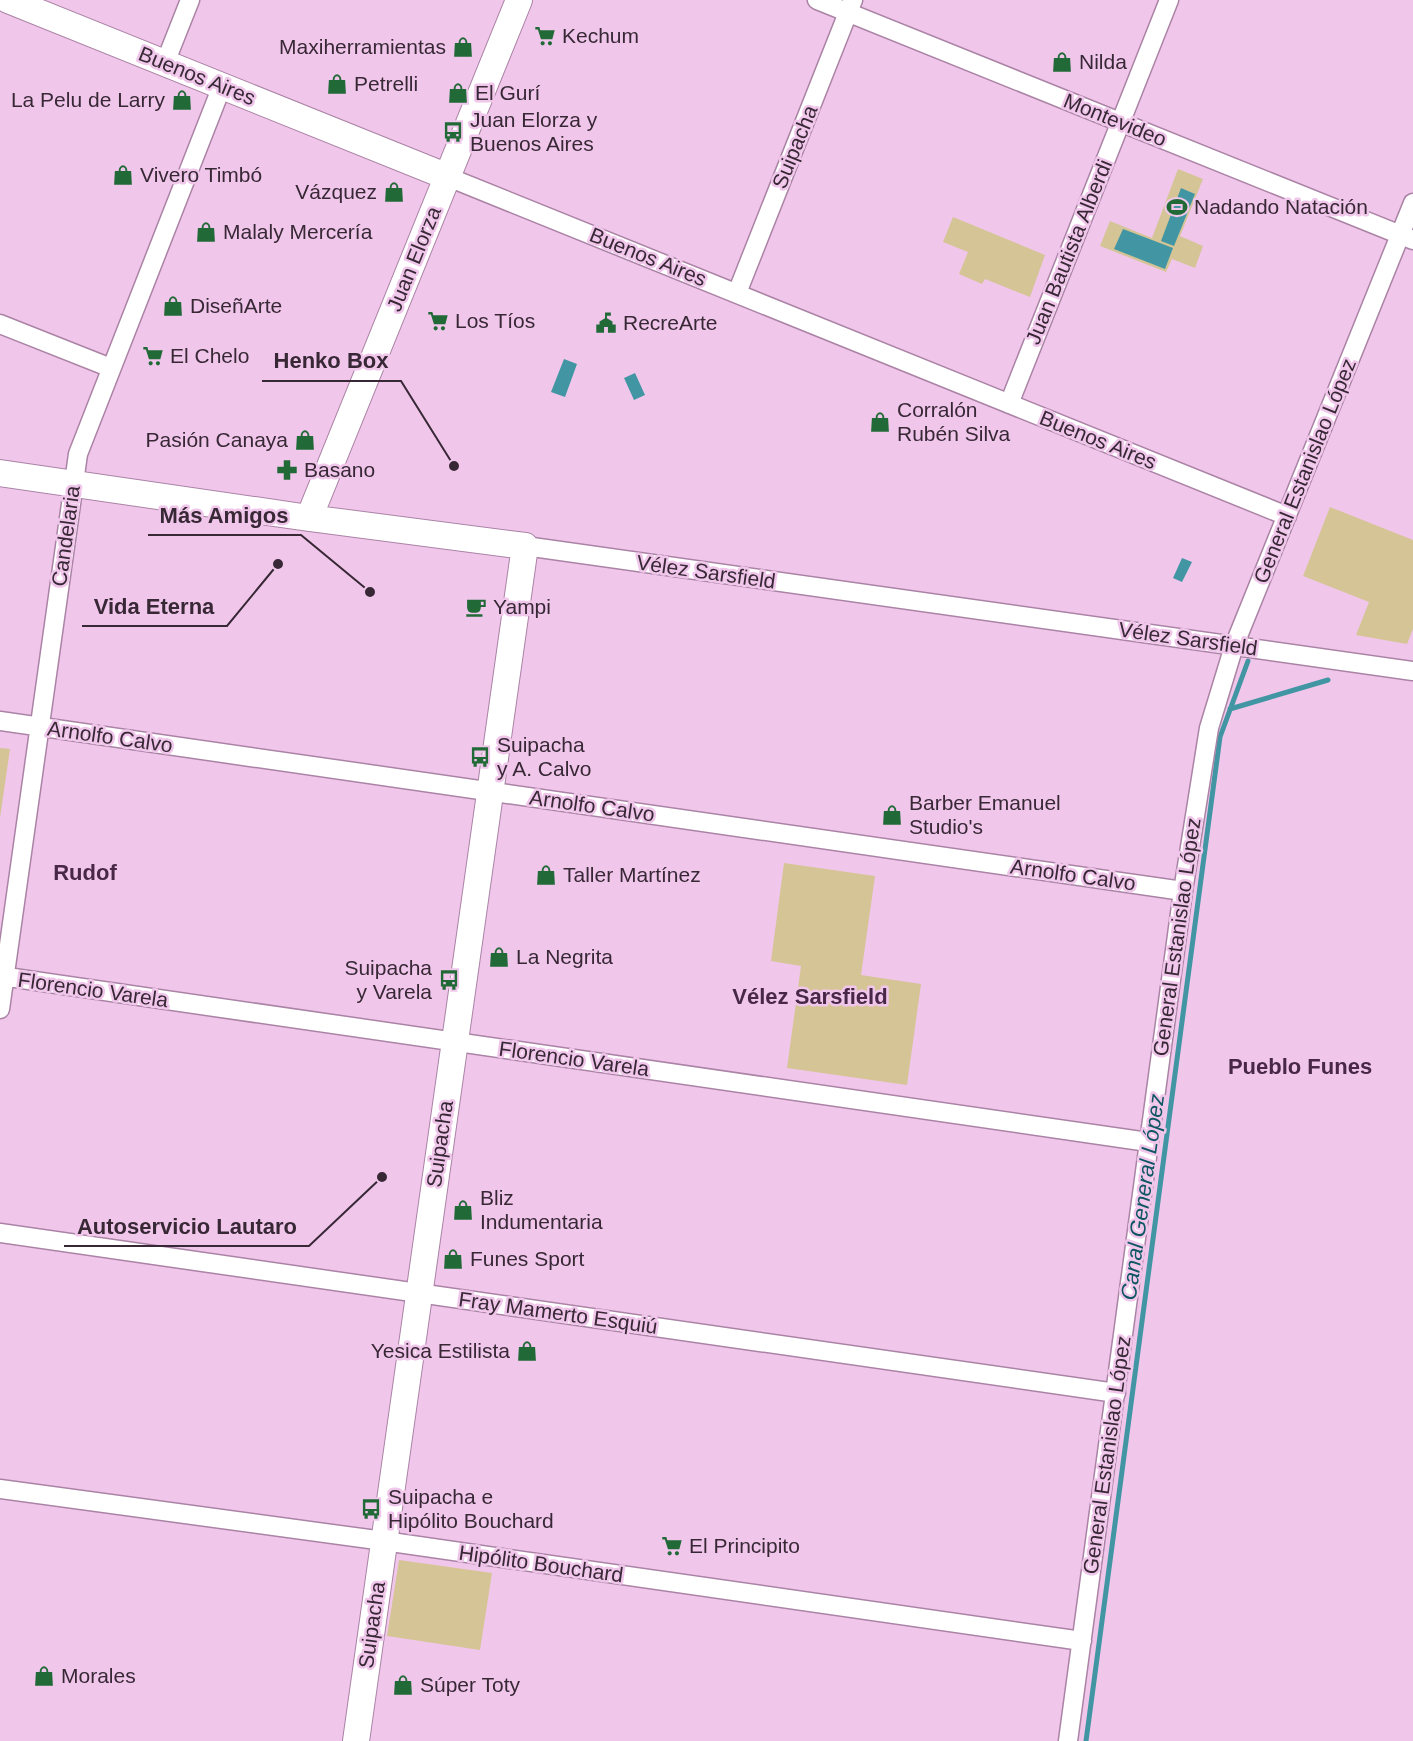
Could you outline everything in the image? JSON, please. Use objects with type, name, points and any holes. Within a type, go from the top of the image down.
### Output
[{"type":"main road","name":"Buenos Aires","points":[[8,0],[448,177]]},
{"type":"main road","name":"Juan Elorza","points":[[309,518],[519,0]]},
{"type":"main road","name":"Vélez Sarsfield","points":[[0,473],[309,518],[525,546]]},
{"type":"main road","name":"Suipacha","points":[[356,1741],[525,546]]},
{"type":"street","points":[[165,63],[190,0]]},
{"type":"street","name":"Montevideo","points":[[817,0],[850,6],[1120,122],[1407,238]]},
{"type":"street","name":"Juan Bautista Alberdi","points":[[1009,404],[1169,0]]},
{"type":"street","name":"Suipacha","points":[[737,293],[850,6]]},
{"type":"street","name":"Candelaria","points":[[0,1009],[2,977],[78,454],[222,86]]},
{"type":"street","name":"Buenos Aires","points":[[448,177],[1287,516]]},
{"type":"street","name":"General Estanislao López","points":[[1068,1741],[1148,1142],[1183,891],[1209,728],[1234,646],[1287,516],[1407,238],[1413,203]]},
{"type":"street","points":[[0,324],[111,368]]},
{"type":"street","name":"Vélez Sarsfield","points":[[525,546],[1413,671]]},
{"type":"street","name":"Arnolfo Calvo","points":[[0,721],[1183,891]]},
{"type":"street","name":"Florencio Varela","points":[[2,977],[1148,1142]]},
{"type":"street","name":"Fray Mamerto Esquiú","points":[[0,1233],[1116,1393]]},
{"type":"street","name":"Hipólito Bouchard","points":[[0,1489],[384,1541],[1082,1641]]},
{"type":"shaded area","name":"Nadando Natación","points":[[1178,169],[1203,179],[1180,236],[1203,246],[1195,268],[1172,259],[1166,272],[1100,246],[1110,221],[1152,238]]},
{"type":"shaded area","points":[[1181,188],[1195,194],[1174,246],[1161,241]]},
{"type":"shaded area","points":[[953,217],[1045,255],[1030,297],[985,279],[982,284],[959,274],[968,252],[943,242]]},
{"type":"shaded area","points":[[1123,229],[1173,248],[1165,269],[1114,249]]},
{"type":"shaded area","points":[[564,359],[577,364],[565,397],[551,392]]},
{"type":"shaded area","points":[[635,373],[645,395],[634,400],[624,378]]},
{"type":"shaded area","points":[[1330,507],[1413,540],[1413,629],[1407,644],[1356,635],[1369,602],[1303,576]]},
{"type":"shaded area","points":[[1182,558],[1192,562],[1182,582],[1173,578]]},
{"type":"shaded area","points":[[0,748],[10,749],[0,818]]},
{"type":"shaded area","points":[[784,863],[875,876],[861,975],[921,984],[907,1085],[787,1068],[801,966],[771,961]]},
{"type":"shaded area","points":[[399,1560],[492,1573],[480,1650],[387,1636]]},
{"type":"waterway","name":"Canal General López","points":[[1086,1741],[1220,737],[1248,661]]},
{"type":"waterway","points":[[1230,709],[1328,680]]},
{"type":"place","name":"Kechum","points":[[545,36]]},
{"type":"place","name":"Maxiherramientas","points":[[463,47]]},
{"type":"place","name":"Nilda","points":[[1062,62]]},
{"type":"place","name":"Petrelli","points":[[337,84]]},
{"type":"place","name":"El Gurí","points":[[458,93]]},
{"type":"place","name":"La Pelu de Larry","points":[[182,100]]},
{"type":"place","name":"Juan Elorza y Buenos Aires","points":[[453,132]]},
{"type":"place","name":"Vivero Timbó","points":[[123,175]]},
{"type":"place","name":"Vázquez","points":[[394,192]]},
{"type":"place","name":"Nadando Natación","points":[[1177,207]]},
{"type":"place","name":"Malaly Mercería","points":[[206,232]]},
{"type":"place","name":"DiseñArte","points":[[173,306]]},
{"type":"place","name":"Los Tíos","points":[[438,321]]},
{"type":"place","name":"RecreArte","points":[[606,323]]},
{"type":"place","name":"El Chelo","points":[[153,356]]},
{"type":"place","name":"Corralón Rubén Silva","points":[[880,422]]},
{"type":"place","name":"Pasión Canaya","points":[[305,440]]},
{"type":"place","name":"Henko Box","points":[[454,466]]},
{"type":"place","name":"Basano","points":[[287,470]]},
{"type":"place","name":"Vida Eterna","points":[[278,564]]},
{"type":"place","name":"Más Amigos","points":[[370,592]]},
{"type":"place","name":"Yampi","points":[[476,607]]},
{"type":"place","name":"Suipacha y A. Calvo","points":[[480,757]]},
{"type":"place","name":"Barber Emanuel Studio's","points":[[892,815]]},
{"type":"place","name":"Taller Martínez","points":[[546,875]]},
{"type":"place","name":"La Negrita","points":[[499,957]]},
{"type":"place","name":"Suipacha y Varela","points":[[449,980]]},
{"type":"place","name":"Autoservicio Lautaro","points":[[382,1177]]},
{"type":"place","name":"Bliz Indumentaria","points":[[463,1210]]},
{"type":"place","name":"Funes Sport","points":[[453,1259]]},
{"type":"place","name":"Yesica Estilista","points":[[527,1351]]},
{"type":"place","name":"Suipacha e Hipólito Bouchard","points":[[371,1509]]},
{"type":"place","name":"El Principito","points":[[672,1546]]},
{"type":"place","name":"Morales","points":[[44,1676]]},
{"type":"place","name":"Súper Toty","points":[[403,1685]]},
{"type":"district","name":"Rudof","points":[[85,872]]},
{"type":"district","name":"Vélez Sarsfield","points":[[810,996]]},
{"type":"district","name":"Pueblo Funes","points":[[1300,1066]]}]
